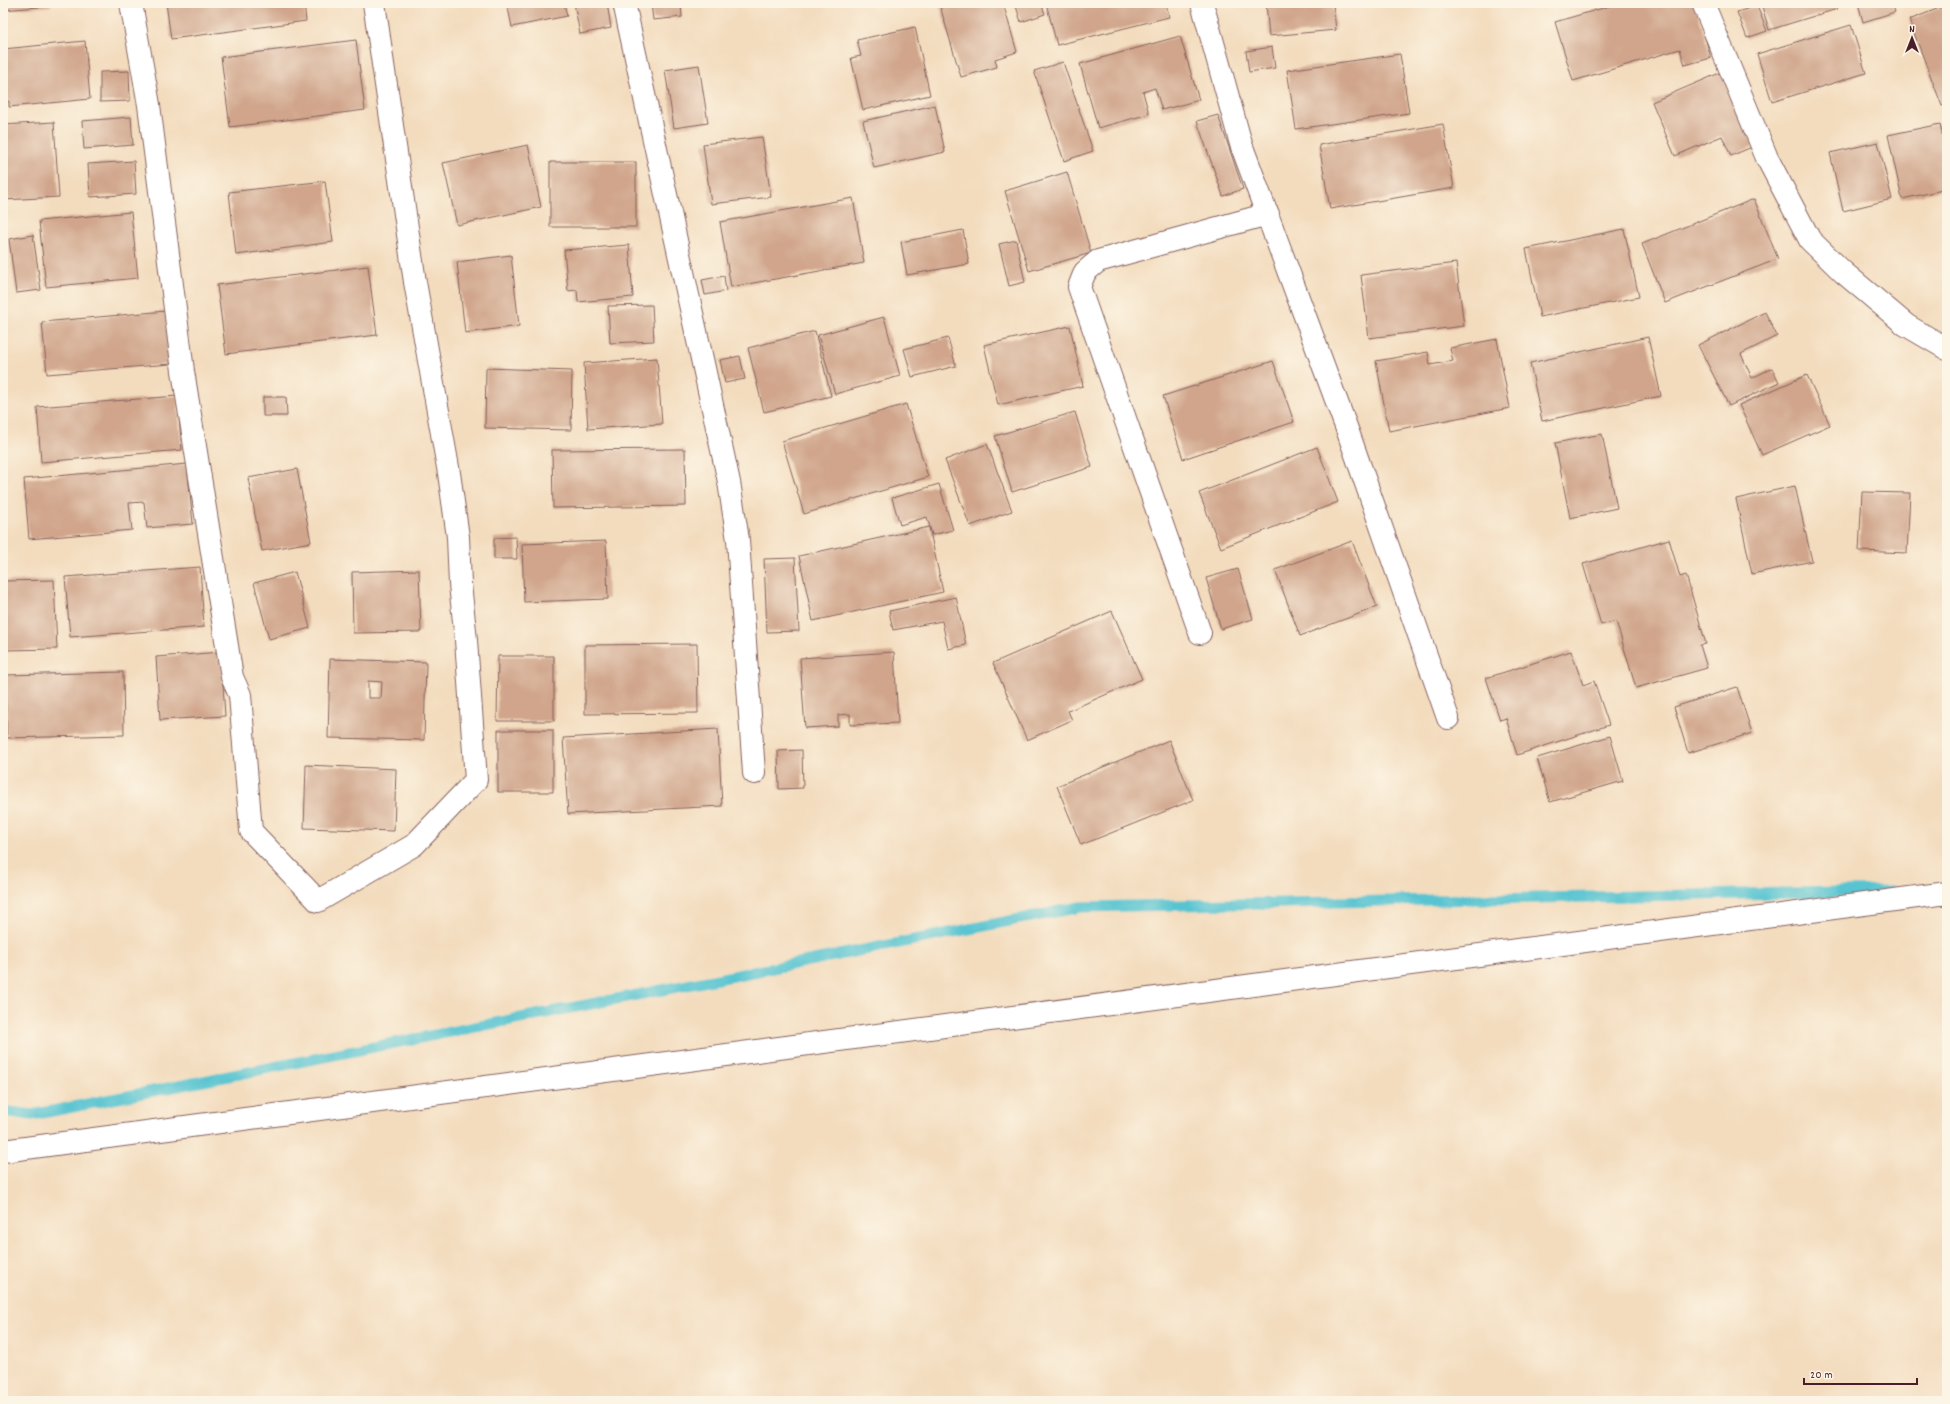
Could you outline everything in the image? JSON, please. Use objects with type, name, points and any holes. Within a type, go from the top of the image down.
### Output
[{"type":"street","points":[[131,3],[149,105],[183,371],[232,677],[240,695],[251,831],[318,901],[414,845],[476,780],[466,640],[460,584],[458,537],[449,474],[415,282],[374,3]]},
{"type":"street","points":[[624,3],[729,482],[738,540],[754,773]]},
{"type":"street","points":[[1202,3],[1241,144],[1348,432],[1448,718]]},
{"type":"street","points":[[1704,3],[1767,158],[1810,240],[1843,272],[1906,325],[1935,344],[1947,349]]},
{"type":"street","points":[[1200,633],[1079,287],[1085,272],[1098,261],[1268,214]]},
{"type":"street","points":[[3,1151],[1947,893]]},
{"type":"building","points":[[3,3],[51,3],[51,6],[3,10]]},
{"type":"building","points":[[166,3],[304,3],[306,21],[171,39]]},
{"type":"building","points":[[507,3],[564,3],[567,16],[512,27]]},
{"type":"building","points":[[574,3],[607,3],[611,28],[580,34]]},
{"type":"building","points":[[651,3],[681,3],[682,17],[653,20]]},
{"type":"building","points":[[939,3],[1003,3],[1017,52],[995,59],[997,67],[961,77]]},
{"type":"building","points":[[1015,3],[1041,3],[1045,14],[1021,22]]},
{"type":"building","points":[[1046,3],[1166,3],[1169,17],[1057,45]]},
{"type":"building","points":[[1266,3],[1333,3],[1336,30],[1269,36]]},
{"type":"building","points":[[1620,3],[1695,3],[1711,58],[1685,65],[1680,49],[1573,81],[1555,22]]},
{"type":"building","points":[[1761,3],[1835,3],[1837,9],[1769,30]]},
{"type":"building","points":[[1858,3],[1892,3],[1895,12],[1863,22]]},
{"type":"building","points":[[1947,5],[1947,105],[1942,106],[1909,20]]},
{"type":"building","points":[[1757,6],[1767,31],[1747,38],[1737,12]]},
{"type":"building","points":[[1851,25],[1866,73],[1772,102],[1757,54]]},
{"type":"building","points":[[915,27],[930,95],[863,110],[851,58],[861,56],[857,40]]},
{"type":"building","points":[[1180,36],[1199,100],[1162,110],[1155,88],[1143,92],[1149,114],[1098,128],[1080,64]]},
{"type":"building","points":[[356,40],[365,110],[230,127],[221,57]]},
{"type":"building","points":[[85,41],[90,99],[9,107],[9,101],[3,102],[3,49]]},
{"type":"building","points":[[1272,47],[1275,68],[1249,72],[1246,51]]},
{"type":"building","points":[[1400,54],[1409,113],[1296,129],[1287,70]]},
{"type":"building","points":[[1063,62],[1093,151],[1064,161],[1034,71]]},
{"type":"building","points":[[699,65],[708,123],[674,128],[665,70]]},
{"type":"building","points":[[129,71],[130,101],[100,102],[100,72]]},
{"type":"building","points":[[1722,72],[1754,146],[1731,156],[1722,136],[1675,156],[1652,102]]},
{"type":"building","points":[[935,105],[945,152],[874,168],[863,121]]},
{"type":"building","points":[[1218,115],[1243,189],[1223,196],[1197,121]]},
{"type":"building","points":[[131,117],[133,145],[84,149],[82,121]]},
{"type":"building","points":[[54,122],[59,197],[3,200],[3,125]]},
{"type":"building","points":[[1443,124],[1454,188],[1330,209],[1319,145]]},
{"type":"building","points":[[1940,124],[1947,157],[1947,189],[1902,199],[1888,135]]},
{"type":"building","points":[[762,137],[771,197],[711,204],[703,144]]},
{"type":"building","points":[[1878,142],[1892,199],[1843,211],[1830,153]]},
{"type":"building","points":[[528,145],[541,207],[457,225],[443,163]]},
{"type":"building","points":[[134,161],[136,194],[90,197],[88,164]]},
{"type":"building","points":[[550,162],[636,162],[636,227],[550,227]]},
{"type":"building","points":[[1067,172],[1091,253],[1029,271],[1005,191]]},
{"type":"building","points":[[325,181],[333,242],[236,255],[229,192]]},
{"type":"building","points":[[853,198],[864,263],[731,287],[720,222]]},
{"type":"building","points":[[1754,199],[1778,259],[1665,303],[1642,244]]},
{"type":"building","points":[[131,212],[138,278],[46,287],[39,221]]},
{"type":"building","points":[[1624,229],[1639,297],[1540,317],[1526,249]]},
{"type":"building","points":[[963,230],[969,264],[907,275],[901,242]]},
{"type":"building","points":[[33,235],[41,290],[16,293],[9,239]]},
{"type":"building","points":[[1016,240],[1025,282],[1009,286],[999,244]]},
{"type":"building","points":[[629,245],[633,297],[578,302],[577,290],[568,291],[564,250]]},
{"type":"building","points":[[511,255],[519,326],[465,333],[457,262]]},
{"type":"building","points":[[1456,263],[1464,326],[1369,338],[1361,275]]},
{"type":"building","points":[[368,266],[377,335],[226,354],[217,285]]},
{"type":"building","points":[[724,276],[726,291],[705,295],[702,280]]},
{"type":"building","points":[[652,305],[654,341],[610,343],[608,306]]},
{"type":"building","points":[[166,311],[171,364],[47,374],[42,322]]},
{"type":"building","points":[[1765,312],[1777,336],[1741,354],[1752,378],[1772,368],[1779,382],[1729,406],[1698,345]]},
{"type":"building","points":[[884,317],[900,376],[835,394],[818,335]]},
{"type":"building","points":[[1070,326],[1083,386],[998,405],[984,345]]},
{"type":"building","points":[[815,331],[831,396],[764,412],[748,348]]},
{"type":"building","points":[[1648,337],[1661,396],[1542,421],[1530,363]]},
{"type":"building","points":[[948,338],[956,366],[912,377],[904,349]]},
{"type":"building","points":[[1497,339],[1510,408],[1389,431],[1376,361],[1428,352],[1430,365],[1453,361],[1450,348]]},
{"type":"building","points":[[740,356],[745,379],[725,383],[720,360]]},
{"type":"building","points":[[657,358],[662,424],[588,429],[584,363]]},
{"type":"building","points":[[1273,361],[1294,422],[1183,459],[1163,396]]},
{"type":"building","points":[[486,368],[572,371],[571,430],[485,428]]},
{"type":"building","points":[[1807,375],[1830,425],[1762,455],[1739,405]]},
{"type":"building","points":[[177,396],[182,450],[41,462],[37,407]]},
{"type":"building","points":[[263,397],[286,397],[287,416],[263,416]]},
{"type":"building","points":[[906,404],[928,477],[804,514],[782,441]]},
{"type":"building","points":[[1075,412],[1092,467],[1012,492],[995,436]]},
{"type":"building","points":[[1602,434],[1617,508],[1570,518],[1555,443]]},
{"type":"building","points":[[987,444],[1012,511],[970,526],[945,460]]},
{"type":"building","points":[[1317,447],[1338,502],[1221,548],[1199,493]]},
{"type":"building","points":[[685,449],[686,506],[553,508],[552,450]]},
{"type":"building","points":[[187,464],[193,524],[147,528],[144,502],[129,503],[132,530],[29,539],[24,479]]},
{"type":"building","points":[[297,469],[311,542],[262,551],[248,478]]},
{"type":"building","points":[[939,484],[953,530],[932,535],[927,517],[900,525],[892,498]]},
{"type":"building","points":[[1795,486],[1812,561],[1752,574],[1736,499]]},
{"type":"building","points":[[1862,492],[1910,493],[1907,553],[1859,551]]},
{"type":"building","points":[[929,527],[943,592],[813,621],[799,556]]},
{"type":"building","points":[[516,537],[517,559],[494,559],[494,538]]},
{"type":"building","points":[[1669,539],[1680,577],[1686,575],[1706,644],[1700,645],[1707,668],[1636,688],[1616,621],[1601,625],[1583,564]]},
{"type":"building","points":[[606,541],[608,599],[524,602],[522,544]]},
{"type":"building","points":[[1352,541],[1377,607],[1300,636],[1275,570]]},
{"type":"building","points":[[795,558],[799,631],[767,632],[764,559]]},
{"type":"building","points":[[200,567],[204,627],[70,637],[65,577]]},
{"type":"building","points":[[1238,569],[1253,619],[1221,629],[1206,578]]},
{"type":"building","points":[[419,570],[421,632],[353,633],[352,572]]},
{"type":"building","points":[[295,572],[310,628],[269,639],[254,583]]},
{"type":"building","points":[[54,580],[57,649],[5,650],[3,581]]},
{"type":"building","points":[[956,597],[966,645],[948,649],[942,621],[893,630],[889,611]]},
{"type":"building","points":[[1112,611],[1142,679],[1068,711],[1072,720],[1027,740],[993,663]]},
{"type":"building","points":[[697,644],[698,713],[585,714],[585,645]]},
{"type":"building","points":[[1571,651],[1583,685],[1594,681],[1609,725],[1517,755],[1506,718],[1500,720],[1486,678]]},
{"type":"building","points":[[221,652],[225,716],[160,720],[156,657]]},
{"type":"building","points":[[894,652],[898,723],[850,725],[850,714],[838,715],[838,726],[805,728],[800,658]]},
{"type":"building","points":[[498,656],[554,656],[554,721],[497,721]]},
{"type":"building","points":[[330,659],[426,662],[424,740],[328,738]],"holes":[[[368,681],[382,682],[381,698],[368,698]]]},
{"type":"building","points":[[123,672],[124,735],[7,738],[5,675]]},
{"type":"building","points":[[1737,687],[1752,733],[1688,753],[1674,707]]},
{"type":"building","points":[[718,729],[722,806],[568,814],[563,738]]},
{"type":"building","points":[[498,730],[553,730],[553,792],[498,792]]},
{"type":"building","points":[[1610,736],[1623,781],[1550,802],[1537,758]]},
{"type":"building","points":[[1169,740],[1193,800],[1081,845],[1057,786]]},
{"type":"building","points":[[802,750],[803,788],[779,789],[778,751]]},
{"type":"building","points":[[306,765],[396,769],[394,831],[304,828]]},
{"type":"waterway","points":[[3,1111],[32,1115],[1080,907],[1892,891]]}]
